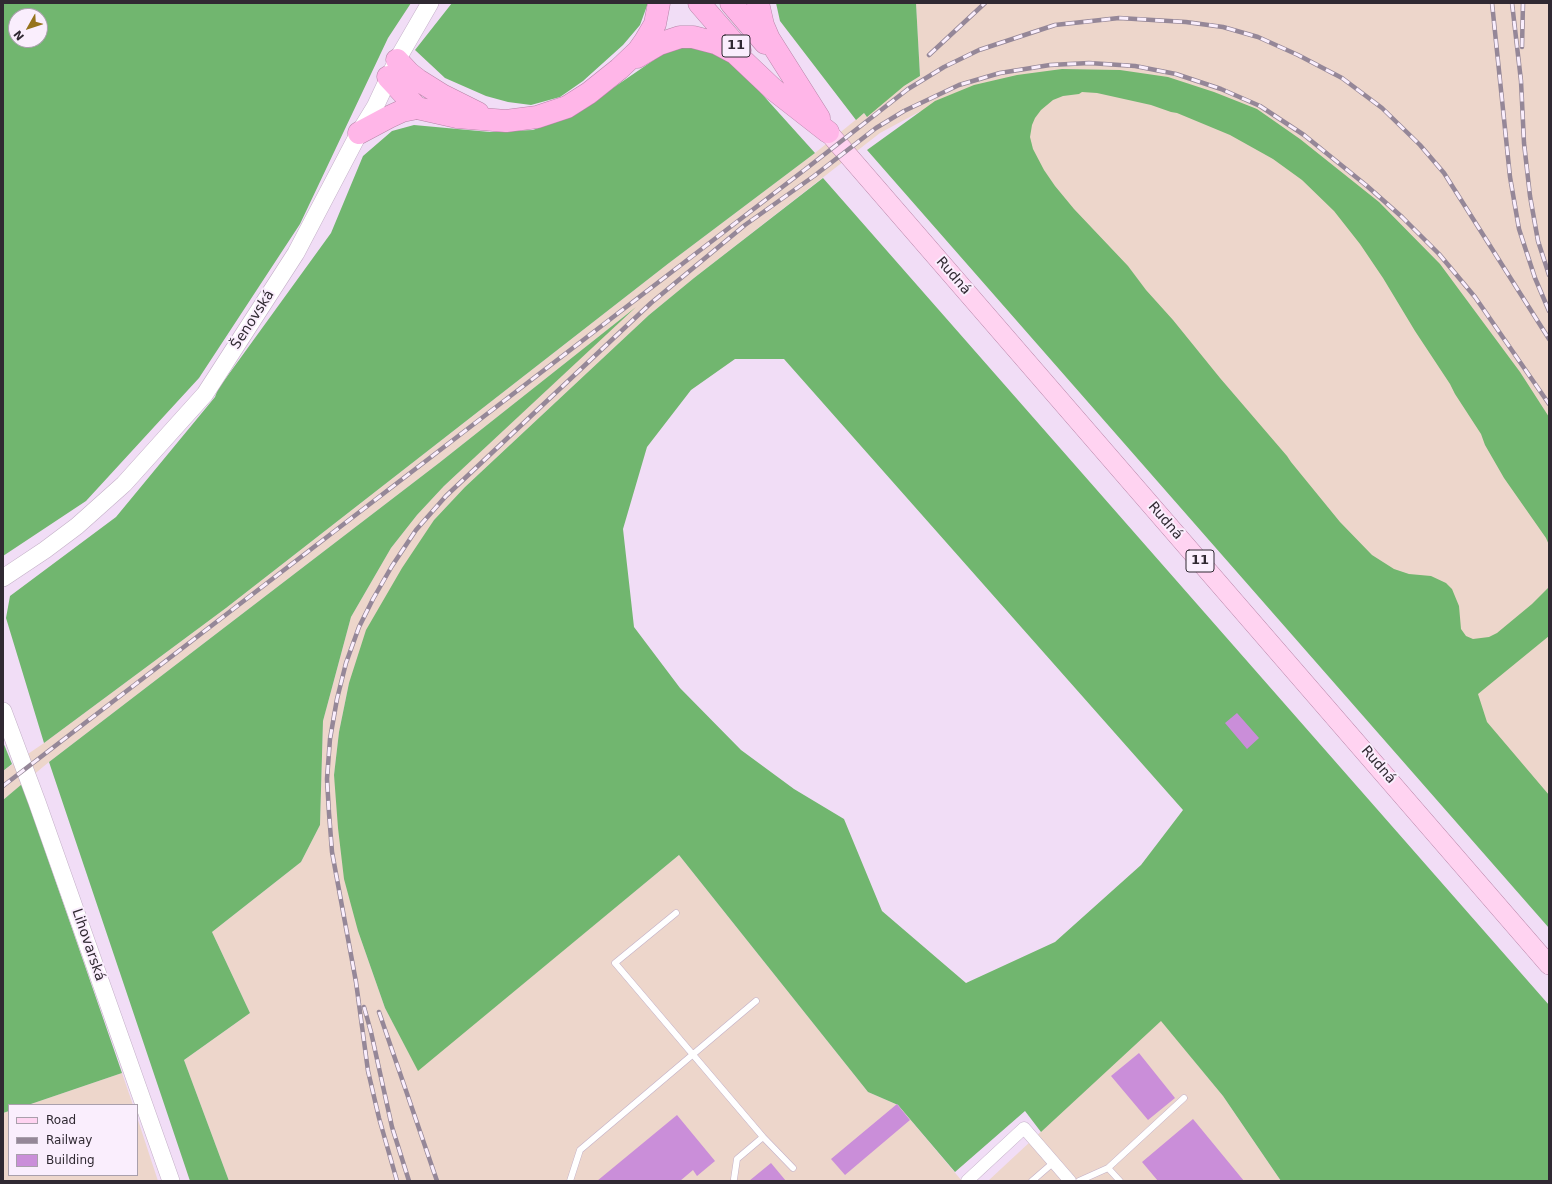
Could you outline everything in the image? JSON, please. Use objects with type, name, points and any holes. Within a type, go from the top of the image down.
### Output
[{"type":"highway","points":[[620,69],[638,51],[652,30],[657,16],[659,3]]},
{"type":"highway","name":"11","points":[[699,3],[773,89],[828,132]]},
{"type":"highway","name":"11","points":[[731,3],[790,73],[828,132]]},
{"type":"highway","points":[[758,3],[763,25],[769,39],[790,73]]},
{"type":"highway","points":[[359,133],[402,111],[417,108],[457,117],[491,120],[519,120],[537,117],[562,109],[589,93],[620,69],[665,42],[680,37],[693,37],[716,42],[735,53],[773,89]]},
{"type":"highway","points":[[393,69],[417,108]]},
{"type":"highway","points":[[393,69],[409,73],[431,88],[491,120]]},
{"type":"main road","name":"Rudná","points":[[828,132],[1392,781],[1549,965]]},
{"type":"street","name":"Šenovská","points":[[3,578],[45,550],[77,526],[124,484],[205,394],[296,253],[359,133],[375,107],[393,69],[430,3]]},
{"type":"street","name":"Lihovarská","points":[[3,710],[171,1181]]},
{"type":"street","points":[[967,1181],[1024,1128],[1070,1181]]},
{"type":"lane","points":[[676,913],[615,963],[763,1137],[793,1168]]},
{"type":"lane","points":[[570,1181],[580,1150],[756,1001]]},
{"type":"lane","points":[[1080,1181],[1108,1168],[1184,1098]]},
{"type":"lane","points":[[734,1180],[737,1159],[763,1137]]},
{"type":"lane","points":[[1032,1181],[1054,1162]]},
{"type":"lane","points":[[1108,1168],[1120,1181]]},
{"type":"shaded area","points":[[916,3],[1549,3],[1549,851],[921,111],[880,133],[694,278],[649,315],[465,487],[434,520],[349,683],[339,732],[334,775],[358,931],[385,1008],[418,1070],[679,855],[868,1092],[898,1105],[962,1181],[229,1181],[184,1060],[250,1013],[212,932],[301,862],[320,825],[323,721],[351,617],[391,548],[417,515],[444,486],[631,311],[439,463],[49,762],[3,800],[3,771],[44,743],[226,608],[669,263],[815,153],[864,113],[866,116],[904,86],[920,76]]},
{"type":"shaded area","points":[[1161,1020],[1223,1096],[1281,1181],[988,1181]]},
{"type":"shaded area","points":[[122,1073],[133,1104],[31,1104]]},
{"type":"shaded area","points":[[8,1111],[8,1176],[138,1176],[138,1120],[158,1181],[3,1181],[3,1113]]},
{"type":"green space","points":[[3,3],[411,3],[388,38],[300,224],[199,378],[86,501],[3,556]]},
{"type":"green space","points":[[452,3],[648,3],[640,25],[623,45],[583,81],[560,97],[531,105],[508,102],[486,96],[445,78],[415,50]]},
{"type":"green space","points":[[776,3],[916,3],[920,76],[904,86],[867,117],[864,113],[856,120],[780,21]]},
{"type":"green space","points":[[686,44],[711,50],[734,63],[815,153],[669,263],[226,608],[44,743],[6,618],[10,596],[116,517],[215,397],[218,389],[331,233],[363,156],[392,131],[414,125],[490,132],[533,130],[575,114],[664,53]]},
{"type":"green space","points":[[1062,69],[1120,70],[1168,77],[1214,92],[1257,109],[1300,139],[1379,202],[1440,264],[1520,372],[1549,417],[1549,545],[1546,538],[1504,478],[1485,445],[1481,434],[1360,244],[1334,211],[1302,180],[1273,159],[1230,135],[1177,113],[1151,105],[1097,93],[1082,92],[1053,100],[1041,110],[1035,118],[1030,137],[1033,149],[1044,170],[1055,186],[1074,209],[1128,266],[1146,290],[1287,456],[1340,522],[1372,555],[1394,569],[1409,574],[1431,576],[1446,583],[1452,589],[1459,606],[1461,629],[1466,636],[1473,639],[1489,637],[1497,633],[1532,604],[1549,587],[1549,636],[1478,694],[1487,722],[1549,795],[1549,928],[867,150],[935,101],[974,85],[1017,75]]},
{"type":"green space","points":[[823,178],[1549,1005],[1549,1181],[1281,1181],[1223,1096],[1161,1021],[1041,1132],[1025,1111],[955,1172],[898,1105],[868,1092],[679,855],[418,1071],[385,1008],[358,931],[344,879],[334,775],[339,732],[349,683],[366,630],[402,568],[434,520],[465,487],[649,315],[694,278]],"holes":[[[735,359],[784,359],[1183,810],[1141,865],[1055,942],[966,983],[882,911],[844,819],[794,789],[741,750],[680,688],[634,627],[623,529],[647,447],[691,390]]]},
{"type":"green space","points":[[636,307],[444,486],[417,515],[391,548],[351,617],[323,721],[320,825],[301,862],[212,932],[250,1013],[184,1060],[229,1181],[190,1181],[49,762],[439,463]]},
{"type":"green space","points":[[3,742],[12,764],[3,771]]},
{"type":"green space","points":[[22,784],[122,1073],[31,1104],[8,1104],[8,1111],[3,1113],[3,800]]},
{"type":"building","points":[[1237,713],[1259,738],[1247,749],[1225,723]]},
{"type":"building","points":[[1139,1053],[1175,1098],[1148,1120],[1111,1076]]},
{"type":"building","points":[[897,1104],[910,1120],[845,1175],[831,1159]]},
{"type":"building","points":[[677,1115],[715,1161],[697,1176],[693,1170],[680,1181],[597,1181]]},
{"type":"building","points":[[1193,1119],[1244,1181],[1158,1181],[1142,1162]]},
{"type":"building","points":[[771,1163],[786,1181],[749,1181]]},
{"type":"railway","points":[[929,55],[985,3]]},
{"type":"railway","points":[[1492,3],[1510,177],[1519,229],[1535,278],[1549,311]]},
{"type":"railway","points":[[1512,3],[1521,81],[1524,143],[1530,196],[1538,241],[1549,275]]},
{"type":"railway","points":[[1522,47],[1523,3]]},
{"type":"railway","points":[[3,786],[908,89],[944,67],[979,50],[1055,25],[1119,18],[1186,22],[1223,27],[1258,37],[1298,55],[1342,78],[1382,108],[1420,145],[1444,173],[1549,339]]},
{"type":"railway","points":[[397,1181],[379,1118],[368,1071],[356,982],[332,852],[329,813],[327,779],[330,739],[337,699],[346,663],[359,627],[392,566],[416,530],[446,496],[651,303],[745,225],[814,176],[876,128],[904,111],[959,85],[1000,73],[1050,65],[1089,63],[1135,66],[1176,74],[1221,89],[1260,106],[1304,135],[1367,186],[1402,217],[1439,254],[1475,297],[1549,404]]},
{"type":"railway","points":[[364,1007],[392,1127],[409,1181]]},
{"type":"railway","points":[[379,1012],[437,1181]]}]
